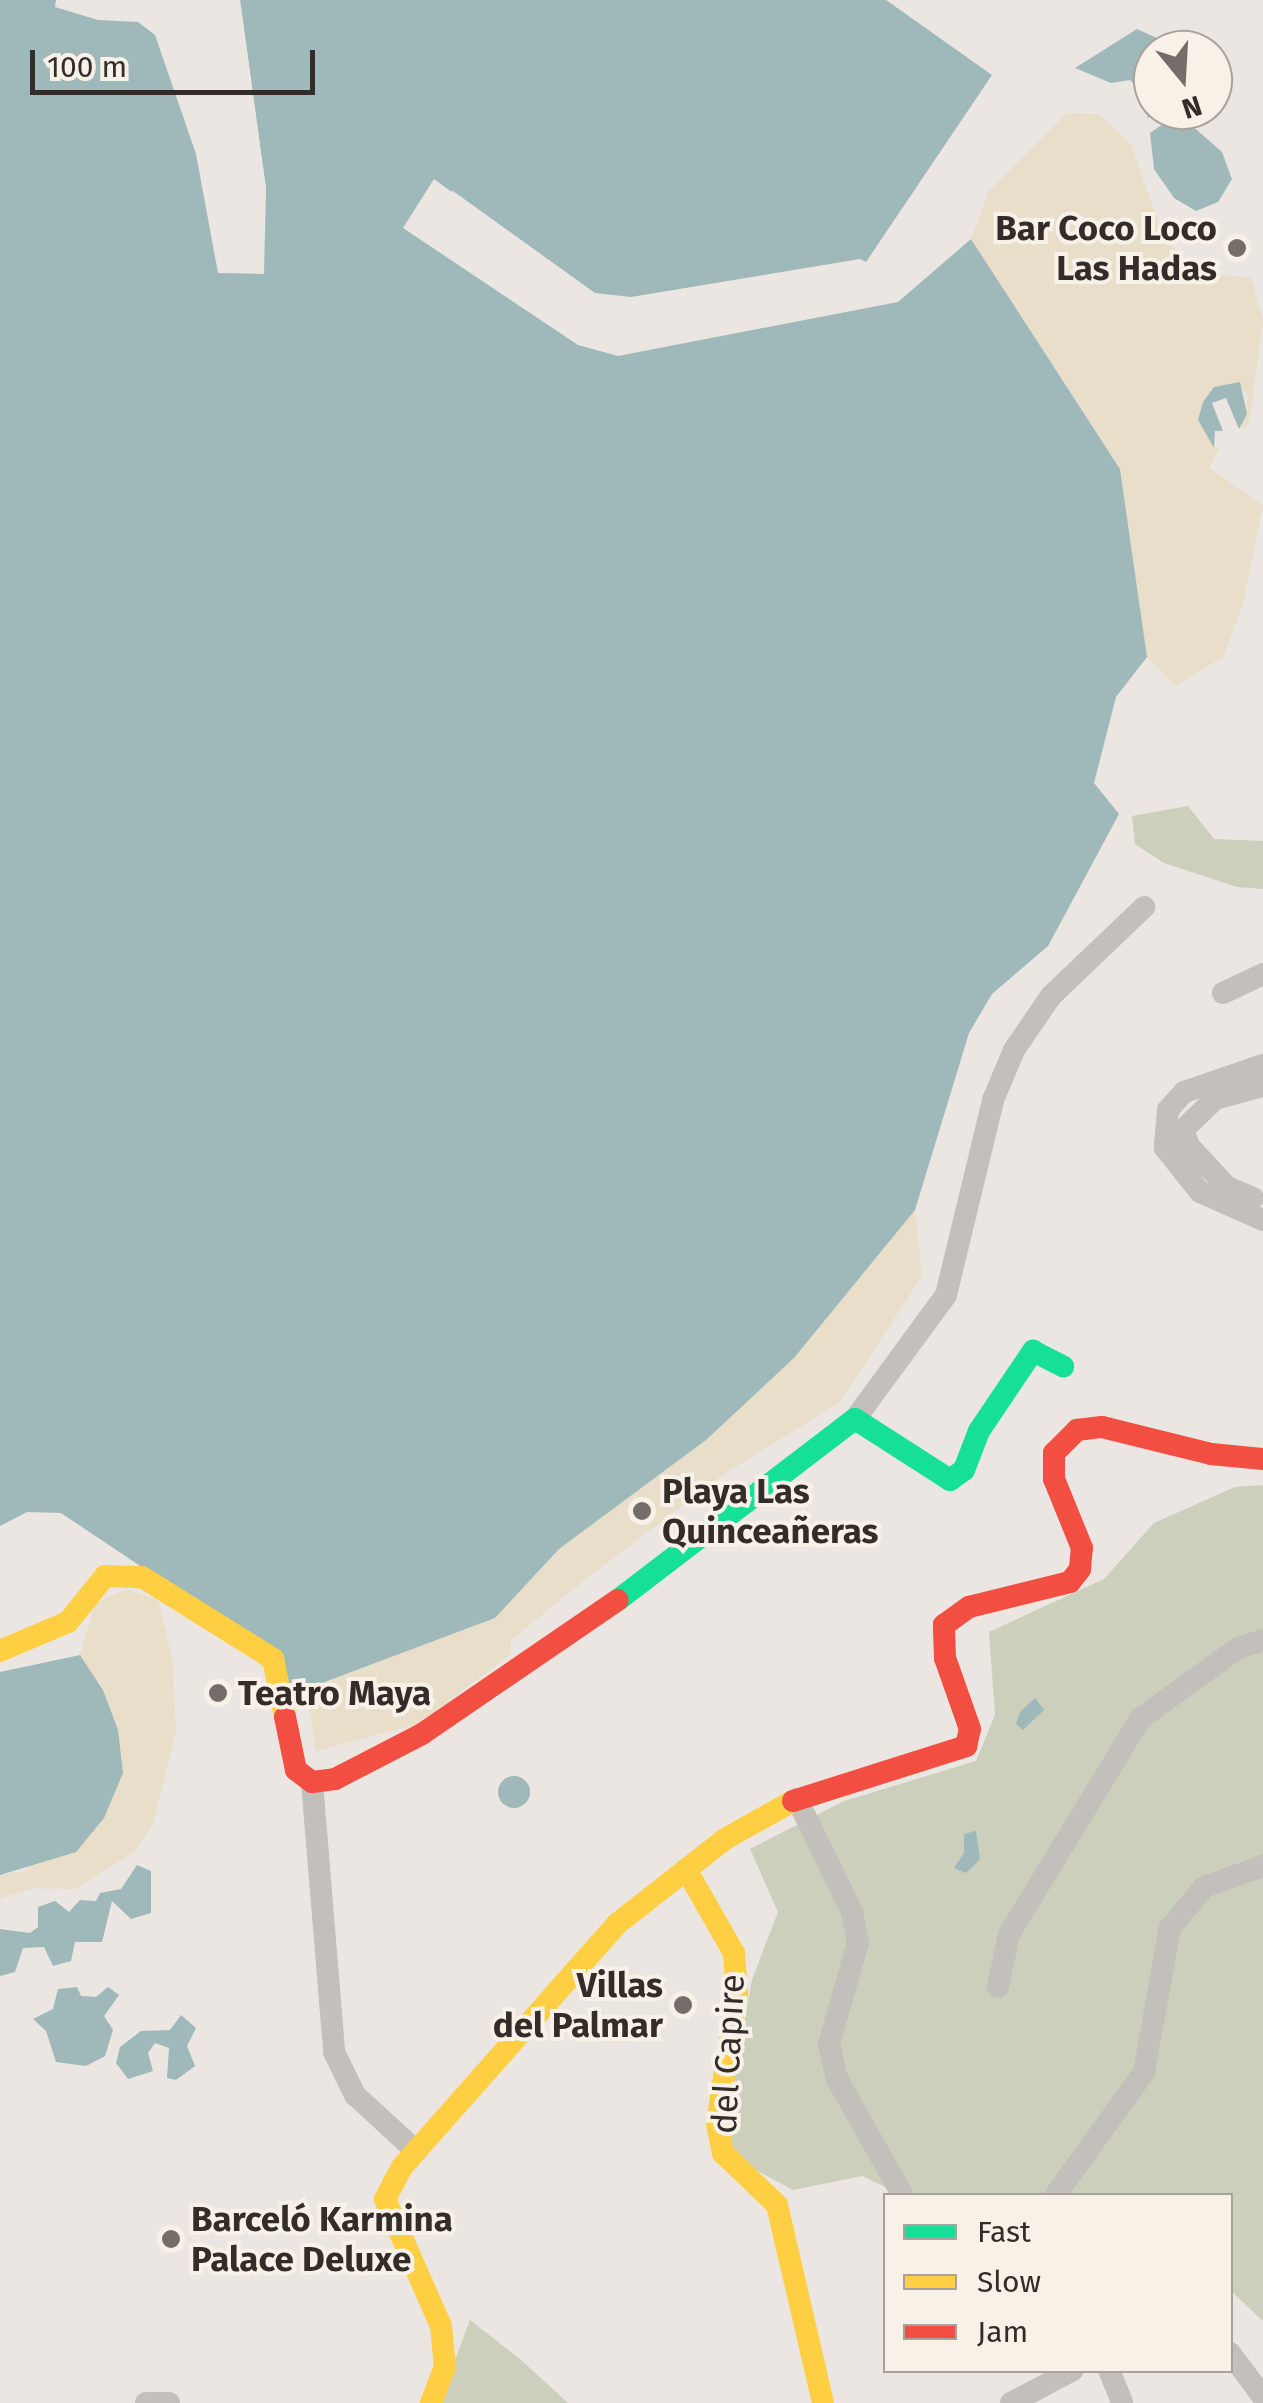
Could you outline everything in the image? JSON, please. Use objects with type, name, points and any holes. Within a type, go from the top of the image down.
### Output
[{"type":"street","points":[[0,1651],[68,1622],[105,1576],[142,1577],[273,1659],[296,1770],[312,1782],[334,1779],[422,1734],[550,1651],[855,1420],[946,1296],[993,1100],[1014,1050],[1051,996],[1144,907]]},
{"type":"street","points":[[1223,994],[1263,974]]},
{"type":"street","points":[[1263,1065],[1184,1092],[1168,1110],[1165,1148],[1200,1192],[1263,1220]]},
{"type":"street","points":[[1263,1086],[1216,1099],[1183,1130],[1227,1187],[1263,1203]]},
{"type":"street","points":[[855,1420],[950,1480],[964,1470],[979,1432],[1033,1350],[1063,1366]]},
{"type":"street","points":[[432,2403],[445,2368],[440,2326],[385,2199],[416,2151],[617,1924],[686,1870],[797,1799],[966,1746],[970,1729],[945,1658],[944,1625],[969,1606],[1070,1582],[1080,1569],[1082,1548],[1054,1479],[1054,1453],[1077,1430],[1102,1427],[1211,1454],[1263,1458]]},
{"type":"street","points":[[998,1987],[1009,1934],[1141,1718],[1238,1648],[1263,1640]]},
{"type":"street","points":[[312,1782],[334,2052],[354,2095],[416,2151]]},
{"type":"street","points":[[797,1799],[852,1912],[858,1942],[829,2044],[837,2078],[901,2193]]},
{"type":"street","points":[[1057,2193],[1144,2072],[1170,1928],[1204,1887],[1263,1866]]},
{"type":"street","name":"del Capire","points":[[686,1870],[734,1953],[738,1994],[717,2122],[723,2154],[777,2205],[824,2403]]},
{"type":"street","points":[[1233,2357],[1263,2396]]},
{"type":"street","points":[[1010,2403],[1067,2373]]},
{"type":"street","points":[[1110,2373],[1122,2403]]},
{"type":"street","points":[[146,2403],[169,2403]]},
{"type":"green space","points":[[1188,806],[1214,839],[1263,841],[1263,889],[1237,887],[1164,863],[1135,844],[1132,816]]},
{"type":"green space","points":[[1263,1485],[1263,2321],[1233,2293],[1233,2193],[897,2193],[862,2176],[793,2190],[721,2151],[752,1980],[778,1912],[750,1849],[844,1801],[976,1761],[995,1715],[989,1632],[1104,1579],[1154,1523],[1235,1487]]},
{"type":"green space","points":[[470,2320],[520,2359],[568,2403],[439,2403]]},
{"type":"sand","points":[[1067,113],[1099,114],[1131,144],[1162,234],[1194,272],[1251,278],[1263,320],[1249,425],[1239,429],[1248,398],[1239,382],[1203,402],[1214,447],[1220,448],[1209,468],[1263,505],[1243,603],[1223,657],[1176,686],[1147,657],[1120,468],[971,239],[989,191]]},
{"type":"sand","name":"Playa Las Quinceañeras","points":[[915,1210],[922,1276],[840,1402],[724,1474],[581,1583],[511,1640],[511,1654],[418,1724],[316,1751],[306,1689],[495,1618],[559,1549],[706,1440],[794,1358]]},
{"type":"sand","points":[[127,1589],[158,1600],[173,1663],[176,1732],[153,1824],[134,1852],[75,1889],[34,1888],[0,1899],[0,1875],[26,1871],[104,1690],[80,1655],[95,1603]]},
{"type":"water","points":[[0,0],[56,0],[55,7],[98,20],[138,22],[155,35],[196,154],[218,273],[264,274],[266,189],[240,0],[886,0],[992,75],[866,262],[626,302],[594,297],[434,179],[403,228],[578,345],[618,356],[898,302],[971,239],[1120,469],[1147,657],[1116,697],[1094,783],[1119,814],[1048,946],[992,994],[969,1033],[915,1210],[794,1358],[706,1440],[559,1549],[495,1618],[306,1689],[291,1689],[191,1600],[61,1513],[27,1512],[0,1526]]},
{"type":"water","points":[[1133,32],[1133,83],[1130,80],[1111,83],[1075,68]]},
{"type":"water","points":[[1197,130],[1222,152],[1232,179],[1218,202],[1196,211],[1174,198],[1154,169],[1150,133]]},
{"type":"water","points":[[1240,382],[1247,414],[1239,429],[1226,398],[1212,403],[1223,431],[1215,431],[1214,448],[1198,420],[1203,402],[1214,387]]},
{"type":"water","points":[[80,1655],[103,1690],[118,1730],[123,1773],[104,1818],[76,1852],[0,1875],[0,1672]]},
{"type":"water","points":[[1035,1698],[1044,1710],[1023,1730],[1016,1724],[1020,1712]]},
{"type":"water","points":[[514,1776],[525,1781],[530,1792],[525,1803],[514,1808],[503,1803],[498,1792],[503,1781]]},
{"type":"water","points":[[976,1831],[980,1859],[966,1873],[954,1868],[964,1853],[964,1834]]},
{"type":"water","points":[[137,1865],[151,1871],[151,1913],[131,1919],[112,1901],[102,1942],[75,1942],[71,1961],[53,1966],[44,1947],[23,1948],[15,1972],[0,1976],[0,1929],[30,1933],[38,1927],[38,1907],[55,1901],[69,1912],[80,1900],[96,1901],[100,1893],[121,1889]]},
{"type":"water","points":[[77,1987],[81,1996],[96,1997],[108,1987],[119,1995],[104,2016],[113,2030],[105,2056],[86,2066],[56,2062],[46,2031],[33,2019],[53,2009],[58,1989]]},
{"type":"water","points":[[181,2015],[196,2028],[187,2046],[195,2066],[176,2080],[167,2078],[169,2048],[155,2043],[148,2053],[153,2071],[128,2079],[116,2063],[120,2047],[141,2031],[170,2030]]},
{"type":"pier","points":[[235,0],[240,0],[266,189],[260,258],[261,190]]},
{"type":"pier","points":[[453,191],[595,293],[631,297],[860,259],[870,264],[627,307],[593,302],[445,193]]},
{"type":"traffic: fast","points":[[618,1600],[855,1419],[950,1480],[964,1470],[979,1431],[1033,1351],[1063,1366]]},
{"type":"traffic: slow","points":[[0,1651],[68,1622],[105,1576],[142,1577],[273,1659],[285,1717]]},
{"type":"traffic: slow","points":[[431,2403],[445,2367],[441,2326],[385,2199],[402,2167],[617,1924],[725,1839],[793,1801]]},
{"type":"traffic: slow","points":[[686,1869],[734,1953],[737,1994],[717,2123],[723,2153],[777,2205],[823,2403]]},
{"type":"traffic: jam","points":[[793,1801],[966,1746],[970,1729],[945,1658],[944,1625],[969,1607],[1070,1582],[1080,1569],[1082,1548],[1054,1479],[1054,1453],[1077,1430],[1102,1427],[1211,1454],[1263,1459]]},
{"type":"traffic: jam","points":[[285,1717],[296,1770],[312,1782],[335,1779],[422,1734],[618,1600]]},
{"type":"place","name":"Bar Coco Loco Las Hadas","points":[[1237,248]]},
{"type":"place","name":"Playa Las Quinceañeras","points":[[642,1511]]},
{"type":"place","name":"Teatro Maya","points":[[218,1693]]},
{"type":"place","name":"Villas del Palmar","points":[[683,2005]]},
{"type":"place","name":"Barceló Karmina Palace Deluxe","points":[[171,2239]]}]
